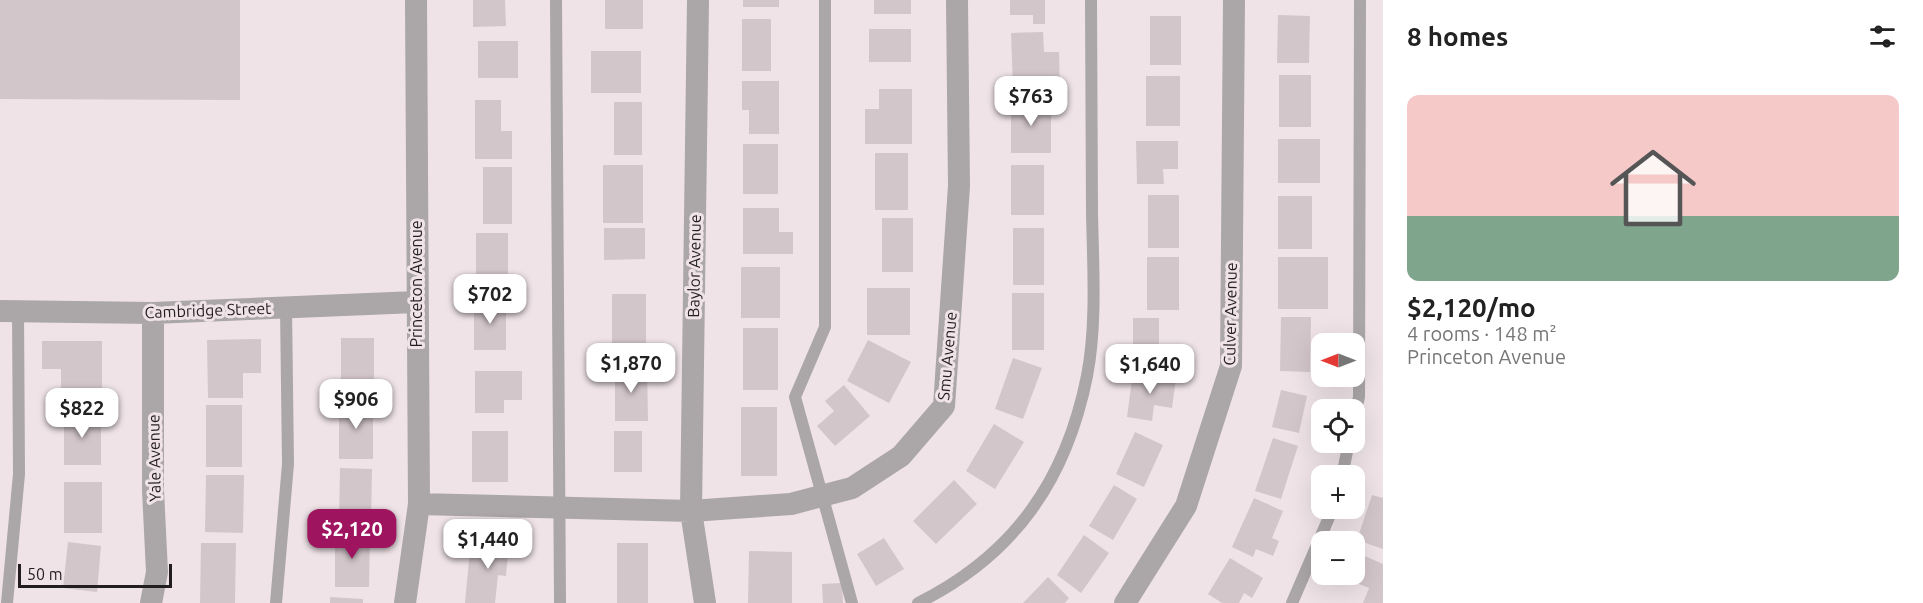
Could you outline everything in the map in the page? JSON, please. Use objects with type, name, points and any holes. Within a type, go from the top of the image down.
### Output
[{"type":"street","name":"Princeton Avenue","points":[[405,603],[419,504],[416,0]]},
{"type":"street","name":"Baylor Avenue","points":[[698,0],[691,511],[705,603]]},
{"type":"street","name":"Smu Avenue","points":[[419,504],[691,511],[791,504],[852,488],[901,456],[944,406],[959,186],[957,0]]},
{"type":"street","name":"Culver Avenue","points":[[1125,603],[1186,506],[1231,366],[1234,0]]},
{"type":"street","name":"Cambridge Street","points":[[9,311],[153,313],[416,302]]},
{"type":"street","name":"Yale Avenue","points":[[151,603],[157,572],[153,490],[153,313]]},
{"type":"lane","points":[[556,0],[560,603]]},
{"type":"lane","points":[[825,0],[825,327],[795,397],[852,603]]},
{"type":"lane","points":[[918,603],[949,587],[998,548],[1038,503],[1066,453],[1087,375],[1093,302],[1091,0]]},
{"type":"lane","points":[[1359,399],[1360,0]]},
{"type":"lane","points":[[276,603],[288,464],[286,307]]},
{"type":"lane","points":[[7,603],[19,474],[9,311]]},
{"type":"lane","points":[[1292,603],[1328,519]]},
{"type":"building","points":[[0,0],[240,0],[240,100],[0,99]]},
{"type":"building","points":[[473,0],[505,0],[506,26],[473,27]]},
{"type":"building","points":[[605,0],[643,0],[643,29],[605,29]]},
{"type":"building","points":[[743,0],[779,0],[779,7],[743,7]]},
{"type":"building","points":[[874,0],[911,0],[911,14],[874,14]]},
{"type":"building","points":[[1010,0],[1045,0],[1045,24],[1033,24],[1033,15],[1010,15]]},
{"type":"building","points":[[1278,15],[1310,16],[1309,63],[1277,63]]},
{"type":"building","points":[[1150,16],[1181,16],[1181,65],[1150,65]]},
{"type":"building","points":[[742,19],[771,19],[771,71],[742,71]]},
{"type":"building","points":[[869,29],[911,29],[911,62],[869,62]]},
{"type":"building","points":[[1043,32],[1044,52],[1059,52],[1060,88],[1013,89],[1011,33]]},
{"type":"building","points":[[478,41],[518,41],[518,78],[478,78]]},
{"type":"building","points":[[591,51],[641,51],[641,93],[591,93]]},
{"type":"building","points":[[1279,75],[1311,75],[1311,127],[1279,127]]},
{"type":"building","points":[[1146,76],[1180,76],[1180,126],[1146,126]]},
{"type":"building","points":[[742,81],[779,81],[779,134],[749,134],[749,110],[742,110]]},
{"type":"building","points":[[879,89],[912,89],[912,144],[865,144],[865,109],[879,109]]},
{"type":"building","points":[[475,100],[501,100],[501,131],[512,131],[512,159],[475,159]]},
{"type":"building","points":[[1011,101],[1051,101],[1051,153],[1011,153]]},
{"type":"building","points":[[614,102],[642,102],[642,155],[614,155]]},
{"type":"building","points":[[1278,139],[1320,139],[1320,183],[1278,183]]},
{"type":"building","points":[[1136,141],[1178,141],[1178,169],[1163,169],[1164,184],[1137,184]]},
{"type":"building","points":[[743,144],[778,144],[778,194],[743,194]]},
{"type":"building","points":[[875,153],[908,153],[908,210],[875,210]]},
{"type":"building","points":[[603,165],[643,165],[643,223],[603,223]]},
{"type":"building","points":[[1011,165],[1044,165],[1044,215],[1011,215]]},
{"type":"building","points":[[483,167],[512,167],[512,224],[483,224]]},
{"type":"building","points":[[1148,195],[1179,195],[1179,248],[1148,248]]},
{"type":"building","points":[[1278,196],[1312,196],[1312,249],[1278,249]]},
{"type":"building","points":[[743,208],[779,208],[779,232],[793,232],[793,254],[743,254]]},
{"type":"building","points":[[882,218],[913,218],[913,272],[882,272]]},
{"type":"building","points":[[604,228],[645,228],[645,259],[604,260]]},
{"type":"building","points":[[1013,228],[1044,228],[1044,285],[1013,285]]},
{"type":"building","points":[[476,233],[508,233],[508,289],[476,289]]},
{"type":"building","points":[[1147,257],[1179,257],[1179,310],[1147,310]]},
{"type":"building","points":[[1278,257],[1328,257],[1328,309],[1278,309]]},
{"type":"building","points":[[741,267],[780,267],[780,318],[741,318]]},
{"type":"building","points":[[867,288],[910,288],[910,335],[867,335]]},
{"type":"building","points":[[1012,293],[1044,293],[1044,350],[1012,350]]},
{"type":"building","points":[[612,294],[646,294],[646,354],[612,354]]},
{"type":"building","points":[[474,300],[506,300],[506,350],[474,350]]},
{"type":"building","points":[[1281,317],[1311,317],[1310,372],[1280,371]]},
{"type":"building","points":[[1133,318],[1159,318],[1159,346],[1178,346],[1178,366],[1133,366]]},
{"type":"building","points":[[743,328],[778,328],[778,390],[743,390]]},
{"type":"building","points":[[341,338],[374,338],[374,388],[341,388]]},
{"type":"building","points":[[261,339],[261,373],[243,373],[243,398],[208,398],[207,340]]},
{"type":"building","points":[[868,340],[911,362],[889,403],[847,381]]},
{"type":"building","points":[[42,341],[102,341],[102,402],[61,402],[61,369],[42,369]]},
{"type":"building","points":[[1013,358],[1042,368],[1023,419],[995,409]]},
{"type":"building","points":[[647,367],[648,421],[615,421],[615,368]]},
{"type":"building","points":[[475,371],[522,371],[522,400],[504,400],[504,413],[475,413]]},
{"type":"building","points":[[1133,372],[1176,378],[1172,408],[1154,405],[1152,421],[1127,417]]},
{"type":"building","points":[[844,385],[870,416],[835,446],[817,426],[834,411],[825,401]]},
{"type":"building","points":[[1281,390],[1307,396],[1299,433],[1272,427]]},
{"type":"building","points":[[339,401],[373,401],[373,459],[339,459]]},
{"type":"building","points":[[206,405],[242,405],[242,467],[206,467]]},
{"type":"building","points":[[741,407],[777,407],[777,476],[741,476]]},
{"type":"building","points":[[64,412],[101,412],[101,465],[64,465]]},
{"type":"building","points":[[994,424],[1024,442],[995,489],[966,471]]},
{"type":"building","points":[[472,431],[508,431],[508,482],[472,482]]},
{"type":"building","points":[[614,431],[642,431],[642,472],[614,472]]},
{"type":"building","points":[[1135,432],[1163,445],[1144,487],[1116,474]]},
{"type":"building","points":[[1273,438],[1298,446],[1281,499],[1255,491]]},
{"type":"building","points":[[340,468],[372,469],[371,524],[339,523]]},
{"type":"building","points":[[206,475],[244,475],[243,533],[205,532]]},
{"type":"building","points":[[954,480],[977,504],[936,544],[913,521]]},
{"type":"building","points":[[64,482],[102,482],[102,533],[64,533]]},
{"type":"building","points":[[1114,485],[1137,499],[1113,540],[1089,526]]},
{"type":"building","points":[[1372,495],[1383,498],[1383,549],[1365,543],[1365,531],[1360,531]]},
{"type":"building","points":[[1254,498],[1283,511],[1272,538],[1279,541],[1273,556],[1256,549],[1253,557],[1232,547]]},
{"type":"building","points":[[335,533],[370,533],[369,587],[335,587]]},
{"type":"building","points":[[498,534],[518,536],[516,555],[508,554],[506,576],[498,575],[495,603],[465,603],[470,549],[496,552]]},
{"type":"building","points":[[1084,535],[1109,553],[1081,593],[1057,575]]},
{"type":"building","points":[[884,538],[904,569],[876,586],[857,554]]},
{"type":"building","points":[[68,542],[101,546],[97,592],[63,588]]},
{"type":"building","points":[[201,543],[236,543],[235,603],[200,603]]},
{"type":"building","points":[[617,543],[648,543],[648,603],[617,603]]},
{"type":"building","points":[[749,551],[792,552],[792,603],[748,603]]},
{"type":"building","points":[[1365,556],[1383,564],[1383,603],[1363,603],[1369,588],[1362,585],[1365,585]]},
{"type":"building","points":[[1230,558],[1263,578],[1252,598],[1244,593],[1239,603],[1222,603],[1208,594]]},
{"type":"building","points":[[1048,577],[1069,598],[1065,603],[1023,603]]},
{"type":"building","points":[[842,583],[843,603],[823,603],[822,584]]},
{"type":"building","points":[[330,597],[363,599],[363,603],[330,603]]}]
